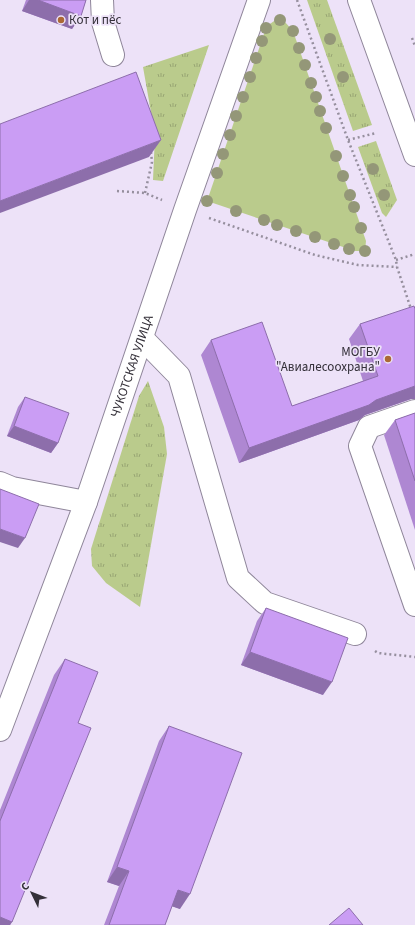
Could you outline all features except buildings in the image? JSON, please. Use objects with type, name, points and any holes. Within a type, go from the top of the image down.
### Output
[{"type":"street","points":[[102,0],[103,22],[113,55]]},
{"type":"street","name":"ЧУКОТСКАЯ УЛИЦА","points":[[1,726],[86,502],[259,0]]},
{"type":"street","points":[[359,0],[415,155]]},
{"type":"street","points":[[142,338],[179,376],[238,578],[265,604],[355,634]]},
{"type":"street","points":[[415,411],[369,427],[360,446],[415,605]]},
{"type":"street","points":[[0,483],[12,488],[86,502]]},
{"type":"path","points":[[297,0],[348,140],[396,260],[412,312]]},
{"type":"path","points":[[412,38],[415,46]]},
{"type":"path","points":[[348,140],[376,133]]},
{"type":"path","points":[[145,193],[152,162],[150,147]]},
{"type":"path","points":[[117,191],[145,193],[186,210],[315,255],[358,265],[397,267]]},
{"type":"path","points":[[396,260],[415,254]]},
{"type":"path","points":[[355,634],[378,653],[415,657]]},
{"type":"green space","points":[[307,0],[327,0],[372,125],[353,131]]},
{"type":"green space","points":[[277,19],[285,22],[293,31],[366,241],[365,251],[355,251],[207,201],[266,28]]},
{"type":"green space","points":[[209,45],[163,181],[153,180],[155,135],[143,67]]},
{"type":"green space","points":[[376,141],[397,200],[386,217],[382,213],[358,147]]},
{"type":"green space","points":[[148,381],[164,427],[167,454],[140,607],[106,583],[92,566],[91,549],[139,396]]},
{"type":"place","name":"Кот и пёс","points":[[61,20]]},
{"type":"place","name":"МОГБУ \"Авиалесоохрана\"","points":[[388,359]]}]
